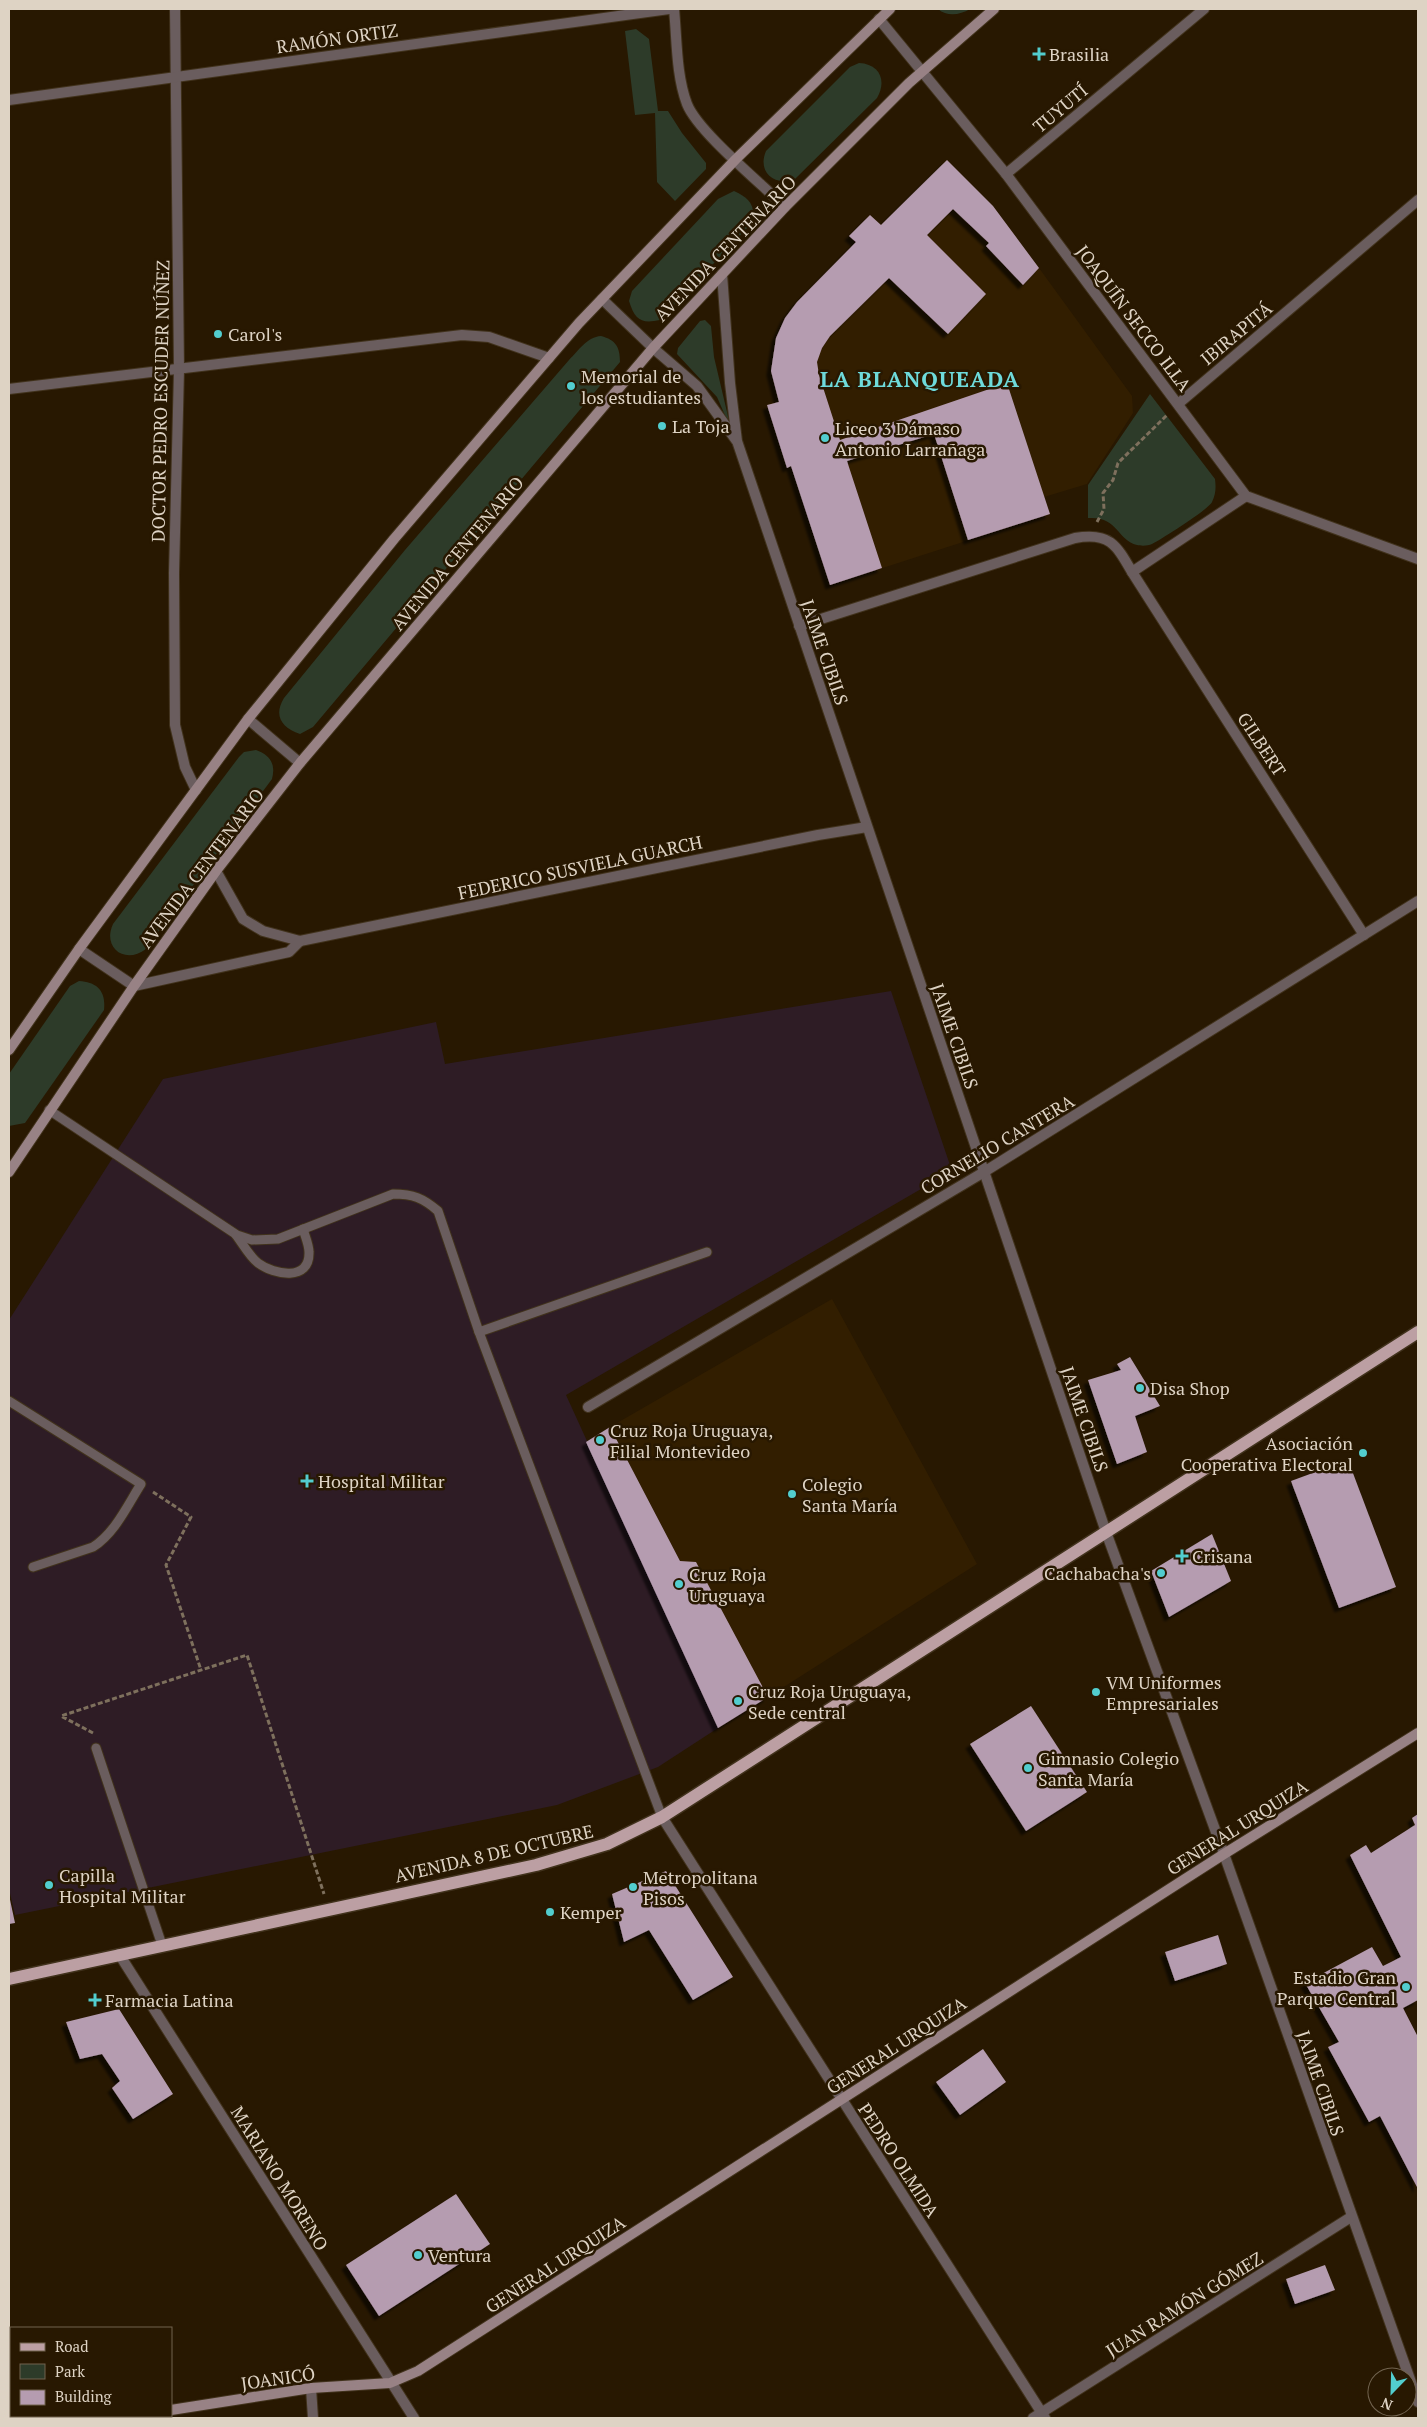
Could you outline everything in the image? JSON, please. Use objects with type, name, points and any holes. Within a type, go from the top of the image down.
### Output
[{"type":"main road","name":"AVENIDA 8 DE OCTUBRE","points":[[9,1980],[119,1954],[536,1865],[607,1844],[662,1817],[1418,1332]]},
{"type":"street","name":"DOCTOR PEDRO ESCUDER NÚÑEZ","points":[[175,9],[179,370],[174,573],[176,725],[185,767],[196,790]]},
{"type":"street","name":"RAMÓN ORTIZ","points":[[9,100],[669,9]]},
{"type":"street","points":[[674,9],[681,77],[687,104],[698,121],[786,207]]},
{"type":"street","points":[[9,1050],[78,949],[248,719],[394,539],[602,299],[736,159],[890,9]]},
{"type":"street","name":"AVENIDA CENTENARIO","points":[[9,1172],[134,986],[216,871],[300,763],[653,348],[786,207],[923,71],[994,9]]},
{"type":"street","name":"TUYUTÍ","points":[[1006,174],[1204,9]]},
{"type":"street","name":"JOAQUÍN SECCO ILLA","points":[[879,19],[1006,174],[1246,496]]},
{"type":"street","name":"IBIRAPITÁ","points":[[1178,404],[1418,200]]},
{"type":"street","name":"JAIME CIBILS","points":[[722,274],[730,383],[737,441],[1106,1532],[1224,1854],[1418,2402]]},
{"type":"street","name":"JAIME CIBILS","points":[[602,299],[653,348],[697,386],[737,441]]},
{"type":"street","points":[[9,389],[462,335],[489,337],[549,358]]},
{"type":"street","points":[[798,626],[1089,535],[1103,538],[1116,545],[1132,572],[1246,496],[1418,559]]},
{"type":"street","name":"GILBERT","points":[[1132,572],[1364,935]]},
{"type":"street","points":[[248,719],[300,763]]},
{"type":"street","name":"FEDERICO SUSVIELA GUARCH","points":[[216,871],[243,918],[263,932],[300,941],[818,835],[867,828]]},
{"type":"street","name":"CORNELIO CANTERA","points":[[588,1407],[984,1172],[1418,901]]},
{"type":"street","name":"FEDERICO SUSVIELA GUARCH","points":[[134,986],[289,952],[300,941]]},
{"type":"street","points":[[78,949],[134,986]]},
{"type":"street","name":"GENERAL URQUIZA","points":[[390,2383],[418,2371],[1224,1854],[1418,1733]]},
{"type":"street","name":"PEDRO OLMIDA","points":[[662,1817],[1040,2416]]},
{"type":"street","name":"MARIANO MORENO","points":[[119,1954],[414,2418]]},
{"type":"street","name":"JUAN RAMÓN GÓMEZ","points":[[1040,2416],[1351,2217]]},
{"type":"street","name":"JOANICÓ","points":[[172,2410],[311,2388],[390,2383]]},
{"type":"street","points":[[311,2388],[313,2418]]},
{"type":"lane","points":[[49,1110],[234,1233],[252,1240],[266,1241],[303,1229],[393,1194],[409,1194],[424,1199],[438,1211],[479,1332],[662,1817]]},
{"type":"lane","points":[[234,1233],[256,1262],[280,1273],[293,1274],[302,1271],[307,1264],[309,1252],[303,1229]]},
{"type":"lane","points":[[479,1332],[707,1252]]},
{"type":"lane","points":[[9,1401],[141,1484],[109,1533],[100,1542],[93,1547],[33,1566]]},
{"type":"lane","points":[[96,1748],[162,1945]]},
{"type":"path","points":[[1089,535],[1104,509],[1103,493],[1113,480],[1118,463],[1178,404]]},
{"type":"path","points":[[141,1484],[191,1517],[166,1565],[201,1670]]},
{"type":"path","points":[[96,1748],[92,1731],[61,1716],[246,1656],[329,1909]]},
{"type":"shaded area","points":[[947,160],[993,206],[1039,268],[1132,396],[1133,413],[1087,484],[1044,497],[1050,514],[830,585],[792,467],[787,468],[767,405],[779,401],[771,371],[776,338],[785,318],[797,302],[856,242],[849,236],[870,215],[881,225]]},
{"type":"shaded area","name":"Hospital Militar","points":[[891,991],[952,1171],[566,1395],[718,1728],[658,1767],[557,1805],[15,1915],[9,1889],[9,1320],[163,1079],[436,1022],[445,1064]]},
{"type":"shaded area","name":"Colegio Santa María","points":[[832,1299],[977,1564],[768,1697],[680,1561],[610,1427]]},
{"type":"green space","points":[[938,9],[970,9],[954,14],[945,13]]},
{"type":"green space","points":[[636,29],[649,39],[658,111],[668,111],[682,133],[706,163],[706,169],[675,201],[657,182],[655,113],[635,115],[625,31]]},
{"type":"green space","points":[[859,63],[872,66],[880,74],[881,86],[877,98],[795,179],[780,181],[769,176],[764,165],[766,151],[850,67]]},
{"type":"green space","points":[[734,191],[751,204],[753,214],[750,225],[660,320],[643,321],[636,316],[629,301],[632,291],[718,199]]},
{"type":"green space","points":[[705,320],[711,326],[714,357],[731,429],[717,397],[677,354],[678,348],[700,321]]},
{"type":"green space","points":[[601,336],[614,342],[618,348],[620,362],[313,727],[300,734],[284,725],[279,716],[279,710],[284,698],[405,550],[569,360],[587,341]]},
{"type":"green space","points":[[1150,394],[1215,479],[1215,491],[1209,506],[1194,517],[1152,544],[1140,546],[1130,542],[1106,521],[1098,518],[1088,518],[1088,485]]},
{"type":"green space","points":[[256,750],[271,761],[273,769],[272,779],[146,949],[138,954],[130,955],[118,951],[113,947],[111,940],[110,933],[113,924],[239,757],[244,752]]},
{"type":"green space","points":[[79,981],[91,983],[99,989],[102,993],[104,1010],[25,1123],[9,1126],[9,1074],[70,986]]},
{"type":"building","points":[[947,160],[993,206],[1039,268],[1023,285],[986,246],[989,243],[953,209],[927,235],[986,294],[948,334],[889,278],[830,336],[822,348],[817,362],[819,375],[840,440],[1007,383],[1050,514],[968,540],[934,434],[847,461],[882,568],[830,585],[791,466],[787,468],[767,405],[779,402],[771,371],[776,338],[785,318],[797,302],[856,242],[849,236],[870,215],[881,225]]},
{"type":"building","points":[[1130,1357],[1160,1406],[1135,1416],[1147,1452],[1117,1464],[1088,1380],[1121,1370],[1117,1364]]},
{"type":"building","name":"Cruz Roja Uruguaya","points":[[610,1427],[680,1561],[696,1562],[768,1697],[718,1728],[586,1442]]},
{"type":"building","points":[[1348,1460],[1396,1587],[1339,1608],[1291,1481]]},
{"type":"building","points":[[1212,1534],[1231,1581],[1169,1617],[1151,1571]]},
{"type":"building","name":"Gimnasio Colegio Santa María","points":[[1031,1706],[1087,1792],[1026,1831],[970,1744]]},
{"type":"building","name":"Estadio Gran Parque Central","points":[[1418,1814],[1418,2000],[1403,2008],[1418,2037],[1418,2189],[1380,2116],[1369,2122],[1328,2047],[1339,2042],[1305,1983],[1372,1947],[1383,1966],[1401,1957],[1350,1855],[1366,1845],[1371,1853],[1415,1825],[1412,1818]]},
{"type":"building","points":[[666,1871],[733,1977],[693,2000],[649,1930],[624,1942],[612,1894]]},
{"type":"building","points":[[9,1895],[15,1923],[9,1924]]},
{"type":"building","points":[[1218,1935],[1227,1964],[1175,1981],[1165,1952]]},
{"type":"building","points":[[119,2009],[173,2094],[133,2119],[112,2088],[120,2081],[102,2054],[80,2059],[66,2022]]},
{"type":"building","points":[[983,2049],[1006,2082],[960,2115],[936,2082]]},
{"type":"building","name":"Ventura","points":[[456,2194],[490,2244],[379,2316],[346,2265]]},
{"type":"building","points":[[1325,2265],[1335,2290],[1295,2304],[1286,2279]]},
{"type":"place","name":"Brasilia","points":[[1039,54]]},
{"type":"place","name":"Carol's","points":[[218,334]]},
{"type":"place","name":"Memorial de los estudiantes","points":[[571,386]]},
{"type":"place","name":"La Toja","points":[[662,426]]},
{"type":"place","name":"Liceo 3 Dámaso Antonio Larrañaga","points":[[825,438]]},
{"type":"place","name":"Disa Shop","points":[[1140,1388]]},
{"type":"place","name":"Cruz Roja Uruguaya, Filial Montevideo","points":[[600,1440]]},
{"type":"place","name":"Asociación Cooperativa Electoral","points":[[1363,1453]]},
{"type":"place","name":"Hospital Militar","points":[[307,1481]]},
{"type":"place","name":"Colegio Santa María","points":[[792,1494]]},
{"type":"place","name":"Crisana","points":[[1182,1556]]},
{"type":"place","name":"Cachabacha's","points":[[1161,1573]]},
{"type":"place","name":"Cruz Roja Uruguaya","points":[[679,1584]]},
{"type":"place","name":"VM Uniformes Empresariales","points":[[1096,1692]]},
{"type":"place","name":"Cruz Roja Uruguaya, Sede central","points":[[738,1701]]},
{"type":"place","name":"Gimnasio Colegio Santa María","points":[[1028,1768]]},
{"type":"place","name":"Capilla Hospital Militar","points":[[49,1885]]},
{"type":"place","name":"Metropolitana Pisos","points":[[633,1887]]},
{"type":"place","name":"Kemper","points":[[550,1912]]},
{"type":"place","name":"Estadio Gran Parque Central","points":[[1406,1987]]},
{"type":"place","name":"Farmacia Latina","points":[[95,2000]]},
{"type":"place","name":"Ventura","points":[[418,2255]]},
{"type":"district","name":"LA BLANQUEADA","points":[[920,378]]}]
